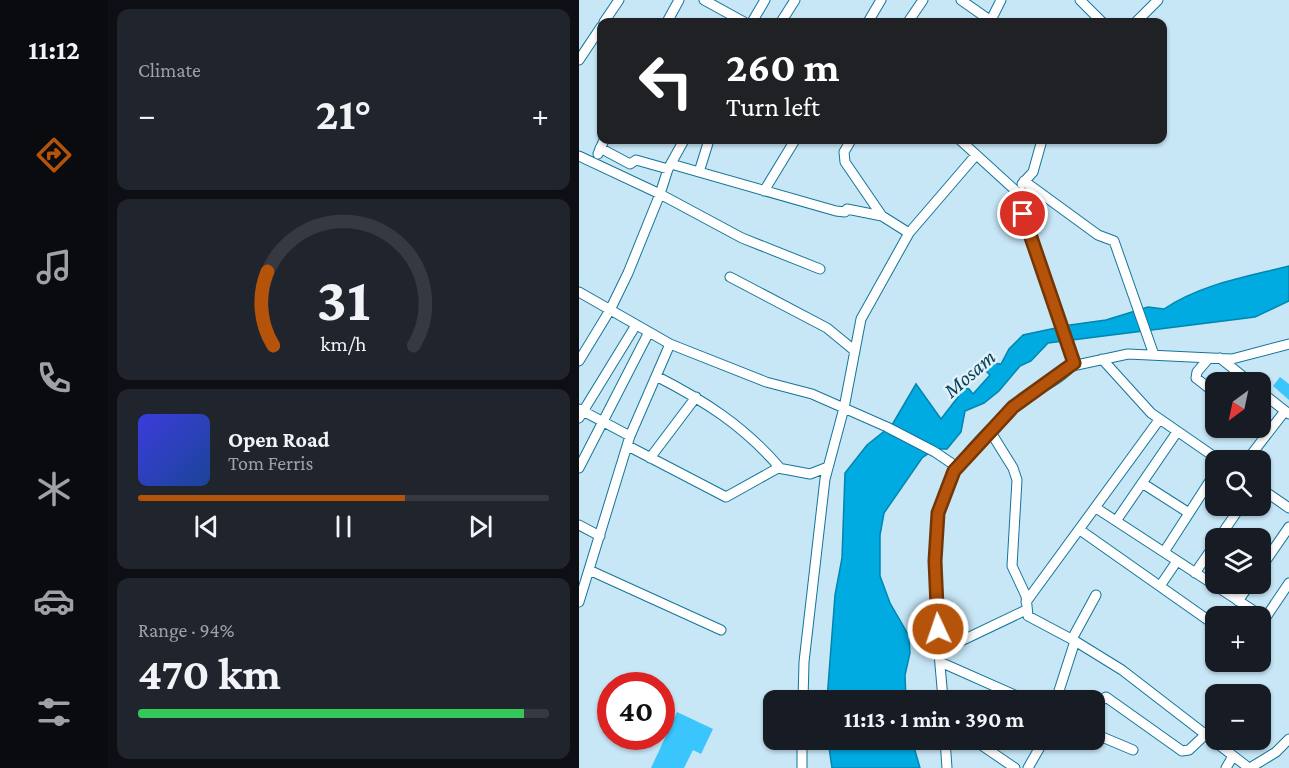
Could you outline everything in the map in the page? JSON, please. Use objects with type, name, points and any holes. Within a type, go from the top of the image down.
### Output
[{"type":"street","points":[[608,18],[619,0]]},
{"type":"street","points":[[669,18],[679,0]]},
{"type":"street","points":[[704,0],[737,18]]},
{"type":"street","points":[[754,18],[765,0]]},
{"type":"street","points":[[784,18],[795,0]]},
{"type":"street","points":[[870,18],[881,0]]},
{"type":"street","points":[[911,18],[923,0]]},
{"type":"street","points":[[961,0],[986,18]]},
{"type":"street","points":[[993,18],[1001,0]]},
{"type":"street","points":[[1084,1],[1099,18]]},
{"type":"street","points":[[1141,18],[1157,1]]},
{"type":"street","points":[[579,60],[597,33]]},
{"type":"street","points":[[594,162],[602,144],[630,164],[636,160],[670,166],[836,211],[845,212],[847,209],[882,216],[909,233]]},
{"type":"street","points":[[579,361],[610,310],[628,273],[670,166],[682,144]]},
{"type":"street","points":[[699,172],[708,144]]},
{"type":"street","points":[[764,191],[793,144]]},
{"type":"street","points":[[849,144],[844,155],[845,162],[882,216]]},
{"type":"street","points":[[964,144],[1016,191],[1073,364]]},
{"type":"street","points":[[1016,191],[1033,172],[1041,144]]},
{"type":"street","points":[[803,690],[804,662],[828,467],[844,408],[861,319],[909,233],[976,155]]},
{"type":"street","points":[[579,156],[660,194],[742,238],[820,269]]},
{"type":"street","points":[[1025,181],[1098,234],[1112,239],[1115,243],[1154,355]]},
{"type":"street","points":[[730,277],[827,328],[855,351]]},
{"type":"street","points":[[580,295],[670,344],[766,382],[812,394],[935,452],[957,467]]},
{"type":"street","points":[[636,325],[580,413],[603,423],[650,458],[726,497],[780,468]]},
{"type":"street","points":[[579,468],[649,332]]},
{"type":"street","points":[[579,602],[629,441],[670,344]]},
{"type":"street","points":[[942,690],[935,561],[938,513],[954,471],[1013,407],[1073,364],[1128,354],[1232,359],[1289,344]]},
{"type":"street","points":[[1205,385],[1196,378],[1197,372],[1209,358]]},
{"type":"street","points":[[1220,358],[1238,372]]},
{"type":"street","points":[[1102,359],[1144,407],[1159,420],[1205,451]]},
{"type":"street","points":[[656,376],[696,397],[755,440],[780,468],[810,474],[828,467]]},
{"type":"street","points":[[650,458],[696,397]]},
{"type":"street","points":[[1271,400],[1287,412],[1271,425]]},
{"type":"street","points":[[940,651],[1026,606],[1159,420]]},
{"type":"street","points":[[990,431],[1013,468],[1017,480],[1012,566],[1026,596],[1028,616],[1122,670],[1205,735],[1189,750],[1182,751],[1105,697]]},
{"type":"street","points":[[1116,521],[1177,432]]},
{"type":"street","points":[[1142,483],[1189,513]]},
{"type":"street","points":[[1164,552],[1205,488]]},
{"type":"street","points":[[1271,496],[1289,508]]},
{"type":"street","points":[[1097,508],[1244,606]]},
{"type":"street","points":[[579,525],[600,536]]},
{"type":"street","points":[[1271,553],[1289,527]]},
{"type":"street","points":[[1080,530],[1205,618]]},
{"type":"street","points":[[1195,573],[1205,558]]},
{"type":"street","points":[[1160,586],[1177,561]]},
{"type":"street","points":[[589,570],[721,630]]},
{"type":"street","points":[[1271,609],[1289,583]]},
{"type":"street","points":[[1238,601],[1243,594]]},
{"type":"street","points":[[1059,690],[1073,640],[1096,595]]},
{"type":"street","points":[[940,662],[1003,690]]},
{"type":"street","points":[[1105,738],[1133,750]]},
{"type":"street","points":[[1225,750],[1249,768],[1276,752],[1289,739]]},
{"type":"street","points":[[802,750],[802,768]]},
{"type":"street","points":[[946,750],[947,768]]},
{"type":"street","points":[[989,750],[1015,768]]},
{"type":"street","points":[[1028,768],[1038,750]]},
{"type":"street","points":[[1226,768],[1233,756]]},
{"type":"water","points":[[1289,266],[1289,301],[1255,317],[1048,343],[1031,361],[1020,366],[999,391],[984,403],[965,411],[961,432],[947,449],[935,449],[922,458],[884,513],[880,535],[880,576],[890,603],[909,636],[910,653],[905,675],[906,690],[828,690],[835,595],[842,558],[845,473],[867,445],[892,425],[916,384],[941,419],[958,397],[960,386],[969,389],[973,394],[990,375],[984,369],[991,363],[1001,364],[1009,349],[1023,335],[1106,320],[1148,307],[1164,309],[1193,293]]},
{"type":"water","points":[[829,750],[915,750],[920,768],[832,768]]},
{"type":"building","points":[[1280,377],[1289,384],[1289,400],[1273,386]]},
{"type":"building","points":[[677,712],[713,729],[701,754],[693,750],[684,768],[651,768],[659,750],[675,750]]},
{"type":"route","points":[[938,629],[935,561],[938,513],[954,471],[1013,407],[1074,363],[1023,214]]},
{"type":"water label","name":"Mosam","points":[[969,373]]}]
